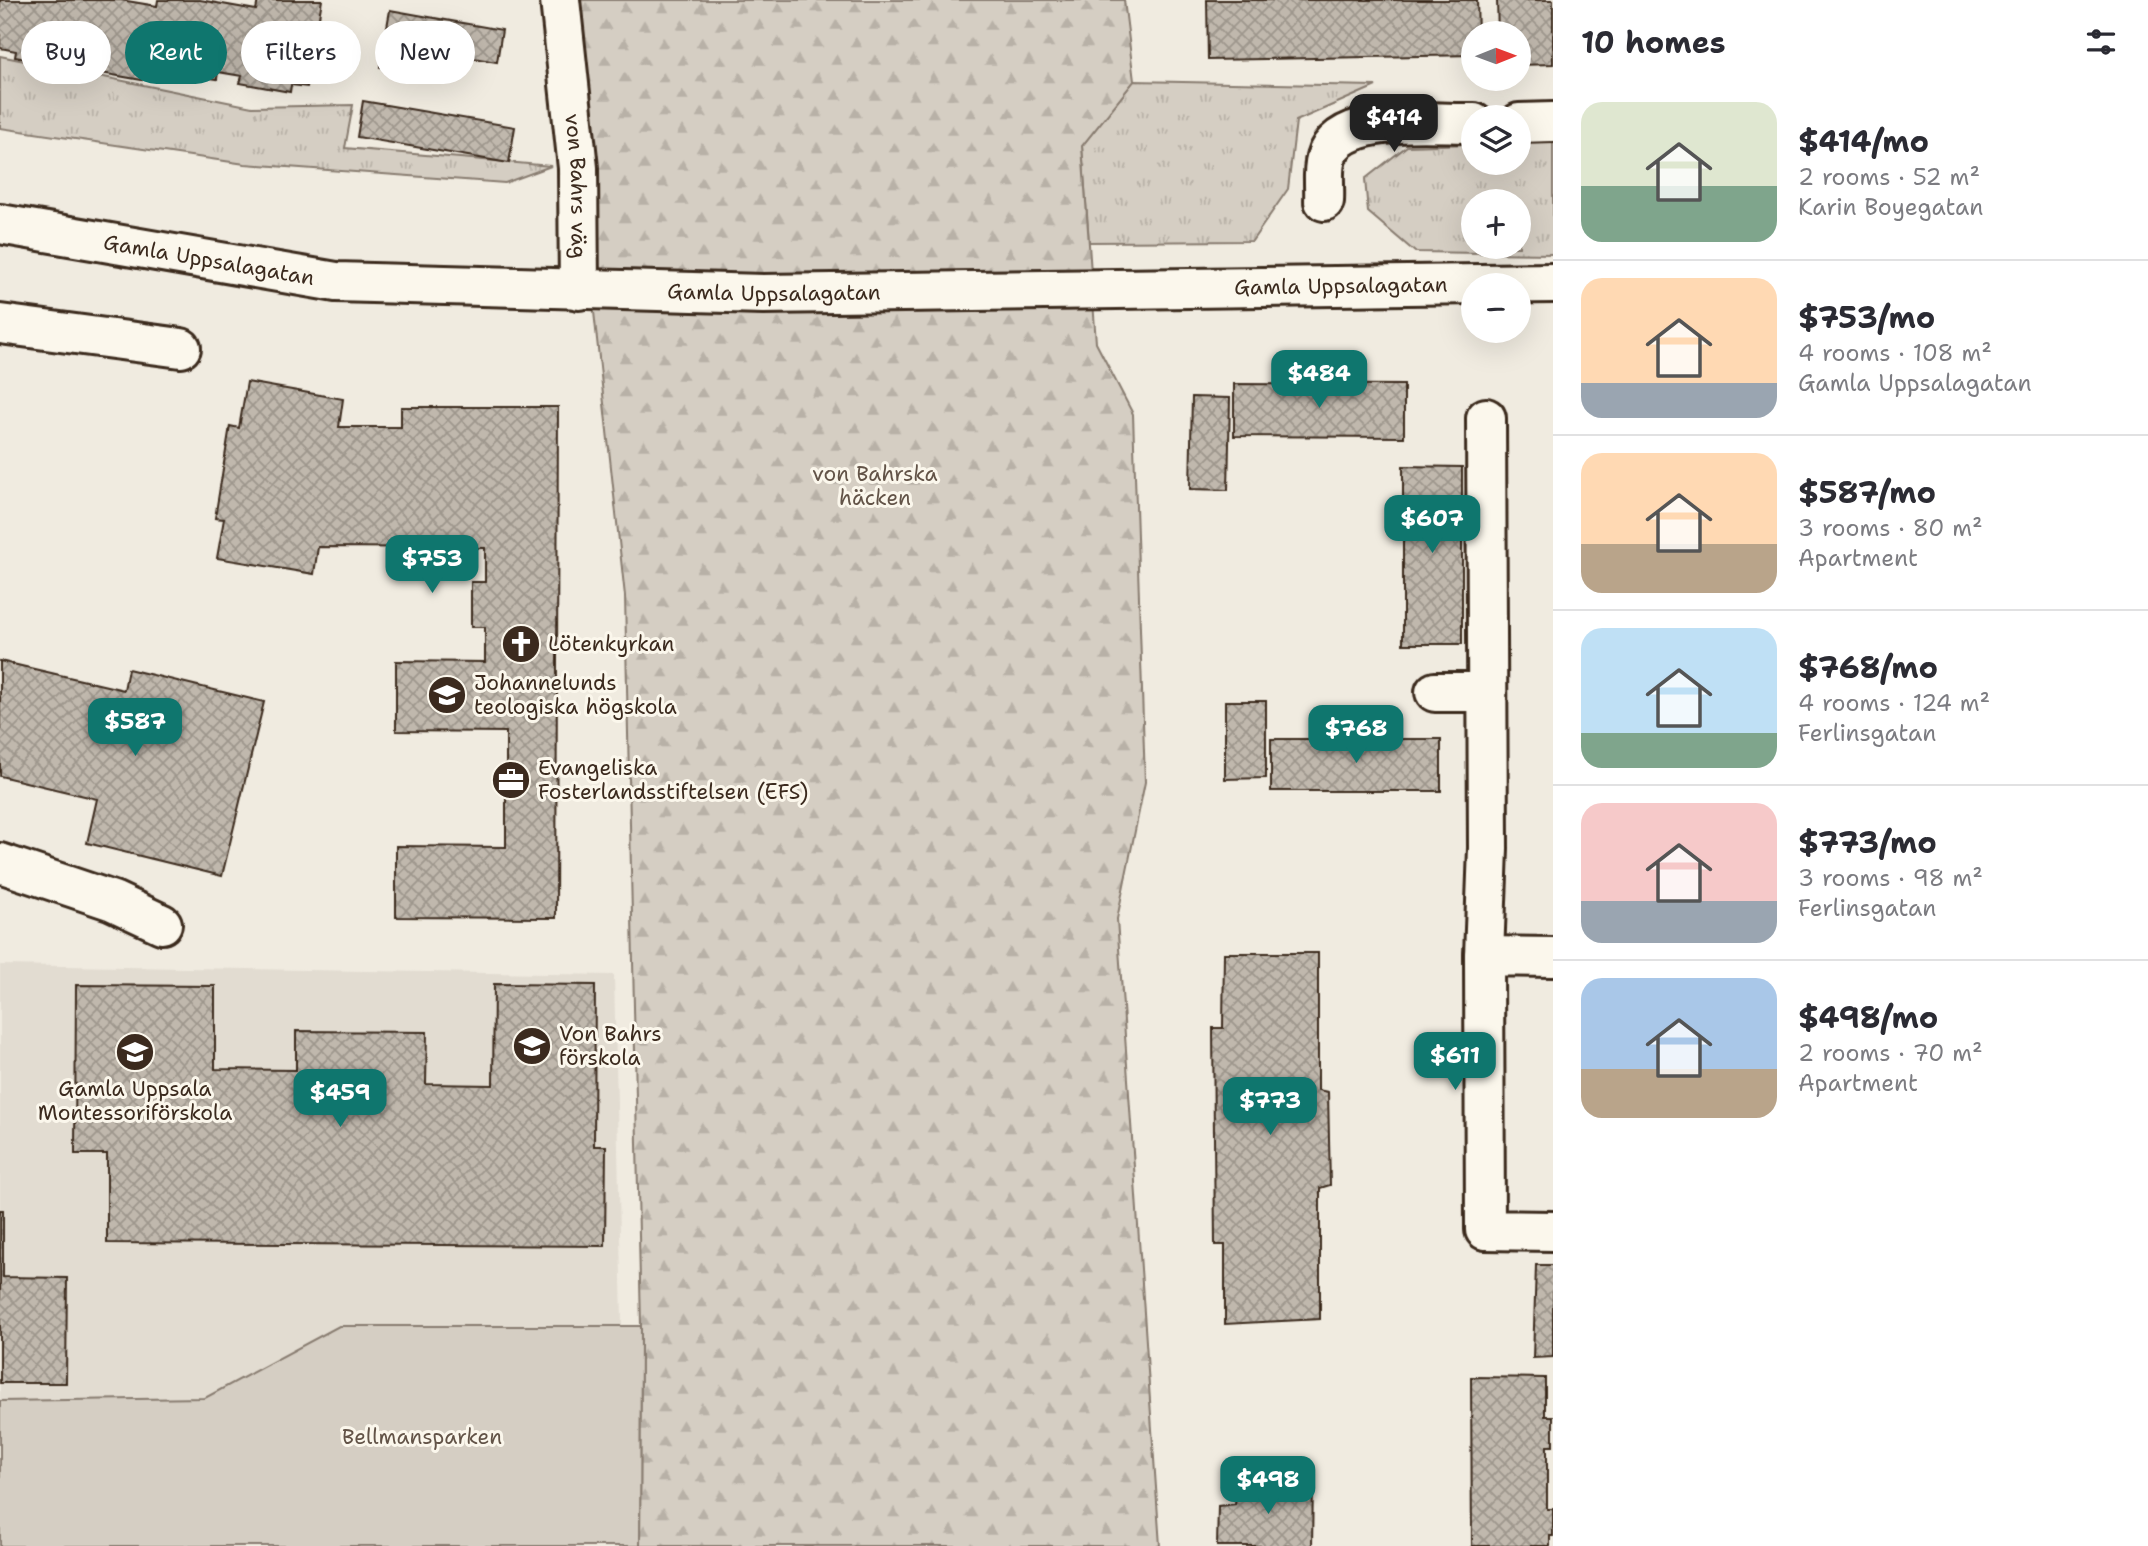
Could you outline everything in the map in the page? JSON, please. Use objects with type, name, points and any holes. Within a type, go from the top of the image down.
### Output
[{"type":"street","name":"von Bahrs väg","points":[[559,0],[578,178],[579,290]]},
{"type":"street","points":[[1531,123],[1553,122]]},
{"type":"street","points":[[1324,201],[1325,160],[1330,147],[1355,128],[1461,124]]},
{"type":"street","name":"Gamla Uppsalagatan","points":[[0,224],[336,282],[763,294],[1553,283]]},
{"type":"street","points":[[0,324],[181,348]]},
{"type":"street","points":[[1486,418],[1488,692],[1484,956],[1485,1230],[1553,1231]]},
{"type":"street","points":[[1435,692],[1488,692]]},
{"type":"street","points":[[0,863],[113,901],[162,924]]},
{"type":"street","points":[[1484,956],[1553,957]]},
{"type":"shaded area","points":[[0,965],[614,975],[622,1321],[618,1546],[0,1546]]},
{"type":"green space","name":"von Bahrska häcken","points":[[560,0],[1124,0],[1134,81],[1082,146],[1096,343],[1133,414],[1145,782],[1117,919],[1160,1546],[640,1546],[641,1326],[625,596]]},
{"type":"green space","points":[[0,56],[21,60],[21,84],[111,84],[111,78],[125,81],[125,84],[138,84],[252,107],[353,105],[345,148],[551,166],[505,183],[245,164],[0,128]]},
{"type":"green space","points":[[1134,81],[1376,86],[1296,121],[1288,189],[1252,241],[1089,242],[1082,146]]},
{"type":"green space","points":[[1553,142],[1553,254],[1531,254],[1531,189],[1461,189],[1461,253],[1415,252],[1368,212],[1365,179],[1407,146],[1461,144],[1461,175],[1531,175],[1531,143]]},
{"type":"green space","name":"Bellmansparken","points":[[339,1326],[641,1326],[640,1546],[0,1546],[0,1401],[205,1398]]},
{"type":"building","points":[[0,0],[121,0],[157,6],[158,0],[200,0],[256,10],[258,0],[322,0],[318,21],[241,21],[241,76],[227,74],[227,21],[125,21],[125,77],[111,75],[111,21],[21,21],[21,58],[15,57],[16,51],[0,48]]},
{"type":"building","points":[[1207,0],[1477,0],[1478,21],[1461,21],[1461,55],[1208,60]]},
{"type":"building","points":[[1497,0],[1553,0],[1553,64],[1531,65],[1531,21],[1498,21]]},
{"type":"building","points":[[390,10],[452,21],[388,21]]},
{"type":"building","points":[[475,25],[502,30],[497,62],[475,58]]},
{"type":"building","points":[[246,84],[308,84],[307,87],[291,85],[290,92]]},
{"type":"building","points":[[363,101],[515,127],[509,163],[357,137]]},
{"type":"building","name":"Lötenkyrkan","points":[[247,382],[343,399],[339,427],[401,427],[401,407],[558,407],[556,918],[396,917],[396,846],[506,847],[506,732],[396,731],[396,661],[485,662],[485,627],[471,627],[471,582],[485,582],[485,548],[318,547],[314,574],[217,558],[224,519],[215,518],[230,426],[239,428]]},
{"type":"building","points":[[1234,384],[1404,385],[1404,437],[1234,436]]},
{"type":"building","points":[[1192,397],[1230,398],[1228,490],[1190,489]]},
{"type":"building","points":[[1403,466],[1462,467],[1462,644],[1403,644]]},
{"type":"building","points":[[0,661],[124,690],[128,669],[264,702],[222,876],[87,843],[97,799],[0,776]]},
{"type":"building","points":[[1225,701],[1266,701],[1266,778],[1225,779]]},
{"type":"building","points":[[1271,739],[1441,739],[1441,791],[1271,791]]},
{"type":"building","points":[[1224,953],[1318,953],[1318,1090],[1328,1092],[1330,1185],[1320,1188],[1320,1319],[1225,1324],[1225,1245],[1215,1245],[1213,1028],[1223,1028]]},
{"type":"building","points":[[494,984],[595,985],[594,1146],[606,1146],[605,1246],[107,1243],[107,1154],[75,1154],[76,985],[215,986],[215,1069],[296,1070],[296,1031],[427,1032],[426,1084],[493,1085]]},
{"type":"building","points":[[0,1210],[3,1210],[3,1277],[67,1278],[66,1383],[0,1383]]},
{"type":"building","points":[[1536,1265],[1553,1265],[1553,1357],[1533,1358]]},
{"type":"building","points":[[1471,1377],[1545,1378],[1545,1416],[1553,1416],[1553,1446],[1547,1446],[1547,1509],[1553,1509],[1553,1536],[1550,1536],[1550,1546],[1472,1546]]},
{"type":"building","points":[[1237,1483],[1313,1484],[1312,1546],[1217,1546],[1218,1506],[1235,1504]]},
{"type":"place","name":"Lötenkyrkan","points":[[521,644]]},
{"type":"place","name":"Johannelunds teologiska högskola","points":[[447,695]]},
{"type":"place","name":"Evangeliska Fosterlandsstiftelsen (EFS)","points":[[511,780]]},
{"type":"place","name":"Von Bahrs förskola","points":[[532,1046]]},
{"type":"place","name":"Gamla Uppsala Montessoriförskola","points":[[135,1052]]}]
